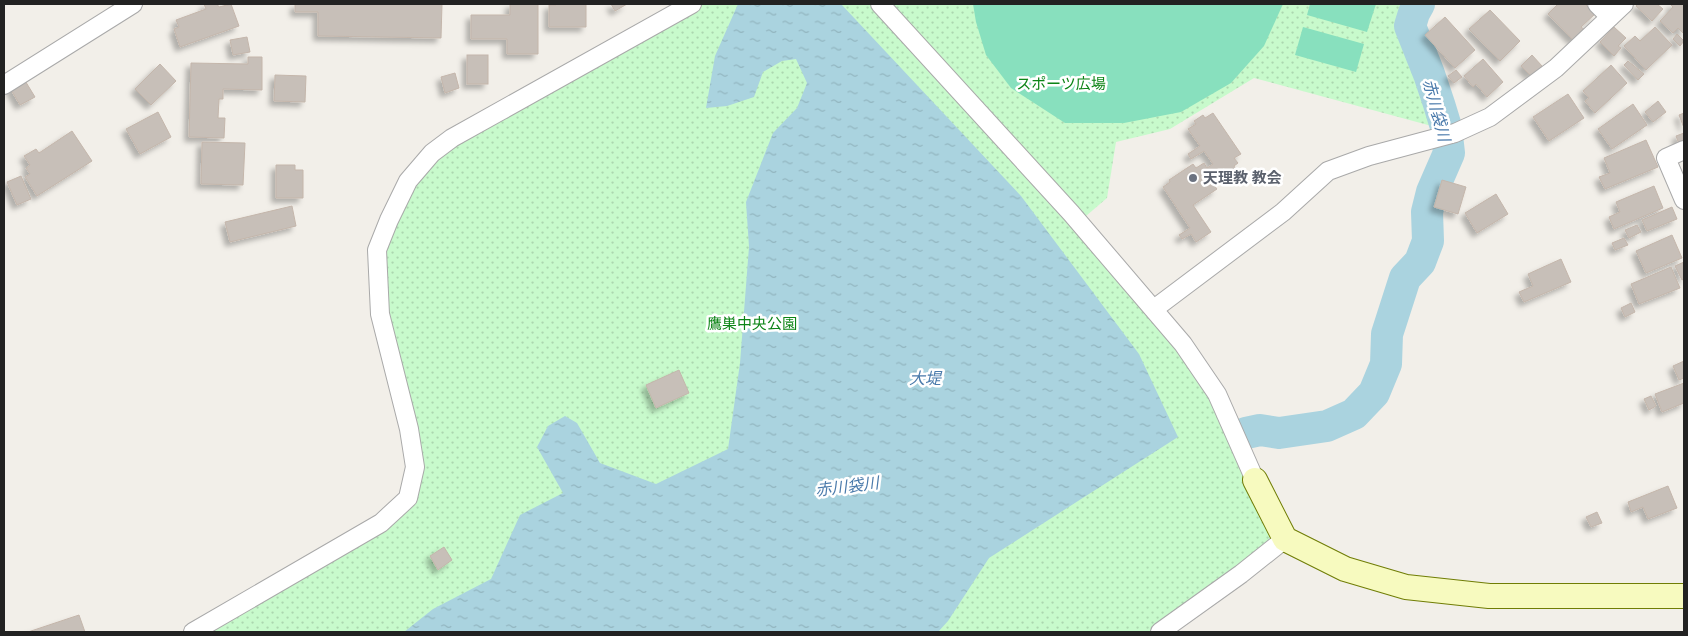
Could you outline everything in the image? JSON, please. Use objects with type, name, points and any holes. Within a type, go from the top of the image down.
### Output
[{"type":"street","points":[[4,85],[133,4]]},
{"type":"street","points":[[193,632],[381,523],[408,498],[415,467],[409,429],[380,314],[377,250],[408,181],[432,153],[452,138],[691,4]]},
{"type":"street","points":[[880,4],[1071,213],[1183,344],[1217,394],[1255,480],[1285,539],[1345,569],[1406,586],[1489,596],[1684,596]]},
{"type":"street","points":[[1597,4],[1610,17]]},
{"type":"street","points":[[1154,309],[1283,212],[1328,171],[1369,156],[1455,133],[1490,117],[1556,68],[1624,4]]},
{"type":"street","points":[[1684,150],[1666,158],[1684,200]]},
{"type":"street","points":[[1160,632],[1241,574],[1285,539]]},
{"type":"green space","name":"鷹巣中央公園","points":[[692,4],[1412,4],[1406,15],[1405,43],[1439,128],[1254,78],[1170,129],[1116,142],[1107,198],[1079,222],[1183,344],[1285,539],[1160,632],[193,632],[408,498],[415,467],[377,250],[432,153]]},
{"type":"green space","name":"スポーツ広場","points":[[973,4],[1283,4],[1264,46],[1231,83],[1181,112],[1124,123],[1065,123],[1011,88],[986,55],[976,22]]},
{"type":"green space","points":[[1310,4],[1376,4],[1367,32],[1307,15]]},
{"type":"green space","points":[[1303,27],[1364,44],[1356,72],[1295,55]]},
{"type":"water","name":"大堤","points":[[738,4],[841,4],[1021,196],[1139,354],[1178,437],[989,558],[948,621],[938,632],[404,632],[433,609],[491,579],[520,515],[563,493],[537,447],[548,426],[565,416],[577,423],[600,463],[656,484],[728,449],[740,363],[749,247],[746,202],[773,133],[797,108],[807,83],[796,59],[782,61],[763,72],[754,97],[727,106],[706,108],[715,56]]},
{"type":"building","points":[[204,4],[217,4],[219,7],[231,4],[239,26],[180,47],[174,29],[179,27],[176,20],[206,9]]},
{"type":"building","points":[[295,4],[442,4],[441,38],[318,36],[318,12],[295,12]]},
{"type":"building","points":[[510,4],[538,4],[538,54],[507,54],[507,39],[471,39],[471,15],[510,15]]},
{"type":"building","points":[[586,4],[586,27],[549,27],[549,5]]},
{"type":"building","points":[[611,4],[627,4],[615,11]]},
{"type":"building","points":[[1558,4],[1585,4],[1595,14],[1581,27],[1585,30],[1574,41],[1548,14]]},
{"type":"building","points":[[1638,4],[1657,4],[1663,9],[1652,21],[1636,6]]},
{"type":"building","points":[[1670,4],[1684,4],[1684,34],[1678,28],[1673,33],[1660,21],[1673,7]]},
{"type":"building","points":[[1490,10],[1520,41],[1500,61],[1469,29]]},
{"type":"building","points":[[1445,17],[1475,50],[1455,68],[1425,35]]},
{"type":"building","points":[[1614,27],[1626,38],[1618,46],[1621,48],[1614,56],[1600,42]]},
{"type":"building","points":[[1655,27],[1672,45],[1646,70],[1624,46],[1635,36],[1640,41]]},
{"type":"building","points":[[1677,34],[1684,41],[1680,46],[1673,39]]},
{"type":"building","points":[[247,37],[250,52],[233,55],[230,40]]},
{"type":"building","points":[[467,55],[488,55],[488,84],[467,84]]},
{"type":"building","points":[[1532,55],[1542,66],[1531,76],[1521,66]]},
{"type":"building","points":[[248,57],[262,57],[262,90],[223,89],[223,99],[219,99],[218,118],[225,118],[224,138],[189,137],[191,63],[248,64]]},
{"type":"building","points":[[1483,59],[1503,82],[1487,97],[1476,84],[1473,87],[1464,76]]},
{"type":"building","points":[[1628,61],[1644,74],[1638,80],[1624,65]]},
{"type":"building","points":[[160,64],[176,81],[151,105],[135,89]]},
{"type":"building","points":[[1611,65],[1627,83],[1595,113],[1585,101],[1589,98],[1583,91]]},
{"type":"building","points":[[1456,70],[1462,77],[1454,83],[1448,76]]},
{"type":"building","points":[[455,73],[459,88],[445,93],[441,77]]},
{"type":"building","points":[[275,75],[306,76],[305,102],[274,101]]},
{"type":"building","points":[[24,79],[35,97],[20,105],[10,88]]},
{"type":"building","points":[[1568,94],[1584,118],[1549,141],[1533,117]]},
{"type":"building","points":[[1658,101],[1666,112],[1653,122],[1645,112]]},
{"type":"building","points":[[1633,104],[1647,125],[1612,149],[1598,129]]},
{"type":"building","points":[[158,112],[171,137],[140,154],[126,129]]},
{"type":"building","name":"天理教 教会","points":[[1213,113],[1241,154],[1234,158],[1238,163],[1234,166],[1237,171],[1231,175],[1228,170],[1224,172],[1222,170],[1213,176],[1216,180],[1212,183],[1217,189],[1193,205],[1211,232],[1196,242],[1191,234],[1182,239],[1179,235],[1190,228],[1163,187],[1170,182],[1169,180],[1193,164],[1196,168],[1204,163],[1207,168],[1213,164],[1204,151],[1191,159],[1188,154],[1200,146],[1188,129],[1196,124],[1194,121],[1203,115],[1205,118]]},
{"type":"building","points":[[1684,113],[1684,128],[1679,115]]},
{"type":"building","points":[[72,131],[92,161],[37,196],[25,177],[30,174],[26,168],[30,165],[24,156],[36,149],[39,153]]},
{"type":"building","points":[[1684,133],[1684,142],[1679,144],[1676,136]]},
{"type":"building","points":[[1646,140],[1658,167],[1605,189],[1599,177],[1610,173],[1604,158]]},
{"type":"building","points":[[202,142],[245,143],[243,185],[201,184]]},
{"type":"building","points":[[276,165],[295,165],[295,170],[303,170],[303,198],[276,198]]},
{"type":"building","points":[[21,176],[31,199],[17,205],[7,182]]},
{"type":"building","points":[[1442,180],[1466,187],[1458,214],[1434,207]]},
{"type":"building","points":[[1654,186],[1663,208],[1614,229],[1609,217],[1620,212],[1616,202]]},
{"type":"building","points":[[1496,194],[1508,214],[1477,233],[1465,213]]},
{"type":"building","points":[[292,206],[296,226],[230,242],[225,222]]},
{"type":"building","points":[[1672,207],[1677,219],[1647,231],[1642,220]]},
{"type":"building","points":[[1637,225],[1641,232],[1629,238],[1625,230]]},
{"type":"building","points":[[1672,235],[1682,258],[1646,273],[1636,251]]},
{"type":"building","points":[[1624,238],[1628,245],[1615,250],[1612,243]]},
{"type":"building","points":[[1561,259],[1571,282],[1524,302],[1519,292],[1533,286],[1528,274]]},
{"type":"building","points":[[1684,262],[1684,279],[1682,280],[1675,266]]},
{"type":"building","points":[[1671,267],[1680,288],[1639,304],[1631,284]]},
{"type":"building","points":[[1631,303],[1635,312],[1625,317],[1621,308]]},
{"type":"building","points":[[1684,361],[1684,378],[1679,380],[1673,366]]},
{"type":"building","points":[[679,370],[689,393],[656,408],[646,385]]},
{"type":"building","points":[[1684,383],[1684,403],[1662,412],[1655,394]]},
{"type":"building","points":[[1651,396],[1656,406],[1649,410],[1644,399]]},
{"type":"building","points":[[1668,486],[1677,508],[1648,519],[1643,507],[1631,512],[1628,502]]},
{"type":"building","points":[[1597,512],[1602,523],[1591,527],[1586,517]]},
{"type":"building","points":[[444,547],[452,560],[438,570],[430,556]]},
{"type":"building","points":[[79,615],[85,632],[28,632]]},
{"type":"waterway","name":"赤川袋川","points":[[1246,433],[1260,430],[1279,433],[1327,426],[1354,414],[1374,393],[1386,364],[1387,334],[1405,278],[1420,262],[1428,241],[1427,212],[1432,192],[1449,153],[1446,127],[1439,104],[1410,26],[1419,4]]},
{"type":"place","name":"天理教 教会","points":[[1193,178]]}]
